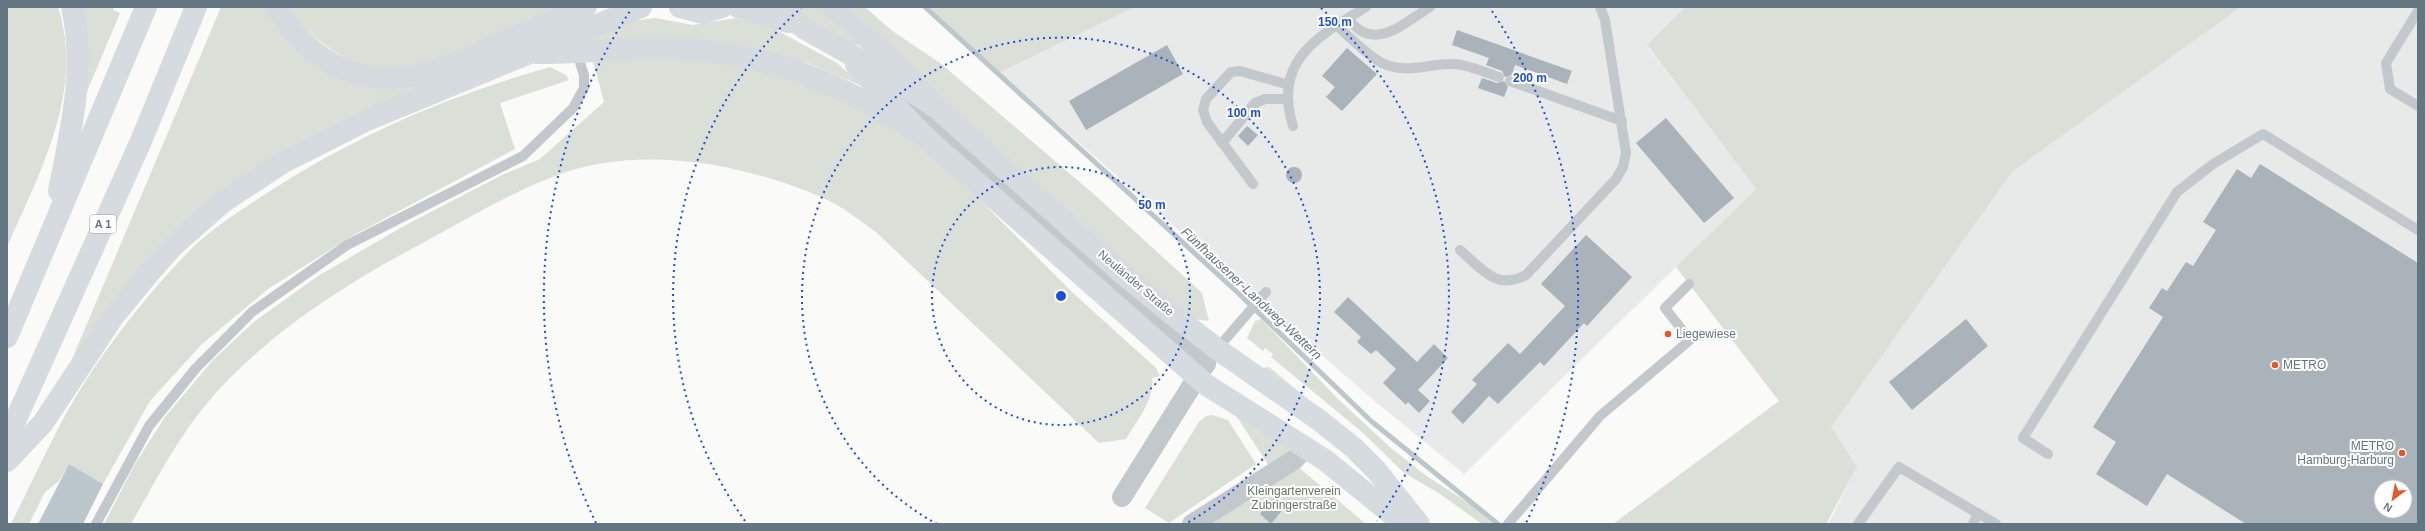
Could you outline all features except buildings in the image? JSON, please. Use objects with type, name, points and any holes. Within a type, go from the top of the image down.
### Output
[{"type":"main road","points":[[50,240],[78,82],[78,32],[72,7]]},
{"type":"main road","points":[[7,336],[50,240],[146,7]]},
{"type":"main road","name":"A 1","points":[[7,439],[141,141],[196,7]]},
{"type":"main road","points":[[277,7],[289,29],[313,51],[347,70],[384,79],[436,70],[586,7]]},
{"type":"main road","points":[[7,461],[43,423],[113,317],[150,272],[173,246],[223,202],[282,163],[367,120],[640,7]]},
{"type":"main road","points":[[680,7],[702,13],[722,7]]},
{"type":"main road","name":"Neuländer Straße","points":[[738,7],[766,14],[805,29]]},
{"type":"main road","name":"Neuländer Straße","points":[[775,7],[805,29],[844,53],[889,76],[937,108],[1122,273],[1206,363],[1222,396],[1306,447],[1342,472],[1404,524]]},
{"type":"main road","points":[[833,7],[896,64],[937,108]]},
{"type":"main road","points":[[528,53],[577,53],[652,48],[681,49],[758,59],[805,73],[838,86],[925,137]]},
{"type":"main road","name":"Neuländer Straße","points":[[844,53],[925,137],[1206,363],[1319,420],[1354,448],[1376,470],[1419,524]]},
{"type":"street","points":[[844,53],[927,118],[1206,363],[1122,497]]},
{"type":"street","points":[[1192,524],[1294,460],[1306,447]]},
{"type":"lane","points":[[1293,126],[1288,99],[1289,85],[1294,65],[1309,45],[1336,25],[1366,7]]},
{"type":"lane","points":[[1348,18],[1362,31],[1369,35],[1388,33],[1430,7]]},
{"type":"lane","points":[[1460,250],[1490,277],[1503,282],[1515,281],[1526,275],[1616,179],[1623,166],[1626,153],[1605,20],[1600,7]]},
{"type":"lane","points":[[2418,11],[2386,63],[2390,89],[2418,106]]},
{"type":"lane","points":[[1336,25],[1381,62],[1393,67],[1407,70],[1453,64],[1471,67],[1499,77]]},
{"type":"lane","points":[[96,524],[149,426],[196,368],[252,312],[347,245],[523,156],[573,108],[584,88],[584,75],[577,53]]},
{"type":"lane","points":[[1253,184],[1207,122],[1203,110],[1206,99],[1231,72],[1240,71],[1289,85]]},
{"type":"lane","points":[[1510,81],[1622,121]]},
{"type":"lane","points":[[1222,143],[1255,104],[1265,99],[1288,99]]},
{"type":"lane","points":[[2048,454],[2023,438],[2177,192],[2213,164],[2262,134],[2418,230]]},
{"type":"lane","points":[[1510,522],[1600,416],[1690,340],[1665,308],[1689,284]]},
{"type":"lane","points":[[1206,363],[1266,292]]},
{"type":"lane","points":[[1858,524],[1899,467],[1996,524]]},
{"type":"lane","points":[[1973,524],[1978,513]]},
{"type":"shaded area","points":[[1135,7],[1685,7],[1647,46],[1756,189],[1464,474],[1371,398],[999,73]]},
{"type":"shaded area","points":[[2241,7],[2418,7],[2418,524],[1828,524],[1857,467],[1830,427],[2012,172]]},
{"type":"shaded area","points":[[69,464],[103,484],[83,524],[38,524]]},
{"type":"green space","points":[[7,7],[58,7],[65,38],[66,69],[62,100],[55,130],[33,190],[7,247]]},
{"type":"green space","points":[[77,7],[114,7],[113,10],[120,13],[86,94]]},
{"type":"green space","points":[[221,7],[266,7],[303,53],[433,79],[434,88],[220,200],[67,371]]},
{"type":"green space","points":[[290,7],[565,7],[443,57],[404,67],[384,68],[365,65],[345,58],[325,45],[305,28]]},
{"type":"green space","points":[[786,7],[822,7],[857,40],[859,45],[852,44]]},
{"type":"green space","points":[[842,7],[865,7],[891,30],[940,63],[1097,197],[1202,293],[1209,321],[1193,319],[1115,254]]},
{"type":"green space","points":[[926,7],[1135,7],[999,73]]},
{"type":"green space","points":[[1685,7],[2241,7],[2012,172],[1831,427],[1857,467],[1826,524],[1613,524],[1779,401],[1676,267],[1756,189],[1647,45]]},
{"type":"green space","points":[[655,18],[693,25],[735,18],[769,26],[837,63],[864,87],[810,64],[738,47],[575,43],[633,21]]},
{"type":"green space","points":[[630,56],[714,60],[812,82],[912,139],[979,199],[1073,293],[1156,368],[1160,376],[1152,378],[1152,386],[1148,402],[1126,439],[1099,443],[876,232],[837,205],[793,186],[728,168],[694,162],[627,160],[595,165],[563,173],[525,188],[389,261],[305,314],[254,355],[208,402],[176,446],[131,524],[104,524],[135,464],[165,417],[213,360],[255,321],[318,276],[404,226],[502,175],[540,159],[604,102],[593,61]]},
{"type":"green space","points":[[550,67],[566,75],[569,80],[500,103],[515,149],[352,236],[268,289],[201,345],[150,401],[103,484],[69,464],[59,481],[45,492],[29,524],[11,524],[62,421],[89,375],[120,331],[137,310],[172,269],[208,234],[267,193],[301,172],[369,135],[439,104]]},
{"type":"green space","points":[[1261,319],[1338,399],[1392,449],[1428,477],[1470,504],[1493,524],[1482,524],[1440,494],[1403,472],[1362,432],[1271,357],[1273,354],[1265,348],[1263,351],[1247,338],[1255,321]]},
{"type":"green space","points":[[1269,367],[1274,371],[1330,418],[1262,368]]},
{"type":"green space","points":[[1212,415],[1228,420],[1256,464],[1169,523],[1145,508],[1199,422],[1206,416]]},
{"type":"green space","points":[[1237,417],[1291,451],[1271,469]]},
{"type":"green space","name":"Kleingartenverein Zubringerstraße","points":[[1297,466],[1366,524],[1202,524]]},
{"type":"waterway","name":"Fünfhausener-Landweg-Wettern","points":[[925,7],[1236,291],[1371,421],[1498,524]]},
{"type":"place","name":"Liegewiese","points":[[1668,334]]},
{"type":"place","name":"METRO","points":[[2275,365]]},
{"type":"place","name":"METRO Hamburg-Harburg","points":[[2402,453]]}]
